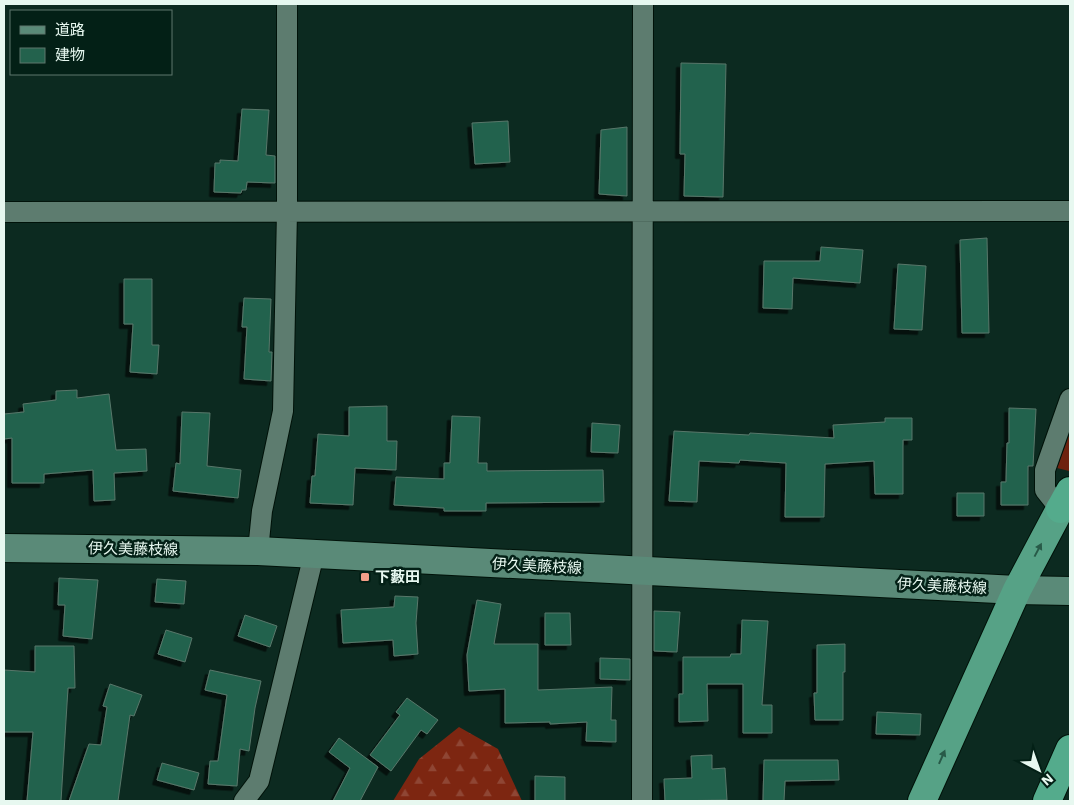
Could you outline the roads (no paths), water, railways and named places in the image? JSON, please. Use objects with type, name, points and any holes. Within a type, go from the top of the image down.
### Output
[{"type":"highway","points":[[922,801],[1016,590],[1065,500]]},
{"type":"highway","points":[[1047,801],[1070,749]]},
{"type":"main road","name":"伊久美藤枝線","points":[[4,548],[258,551],[1070,592]]},
{"type":"street","points":[[258,551],[262,510],[283,411],[287,211],[287,4]]},
{"type":"street","points":[[642,801],[643,4]]},
{"type":"street","points":[[4,212],[1070,211]]},
{"type":"street","points":[[1065,500],[1045,490],[1045,470],[1070,399]]},
{"type":"street","points":[[244,801],[259,781],[314,554]]},
{"type":"place","name":"下藪田","points":[[365,577]]}]
